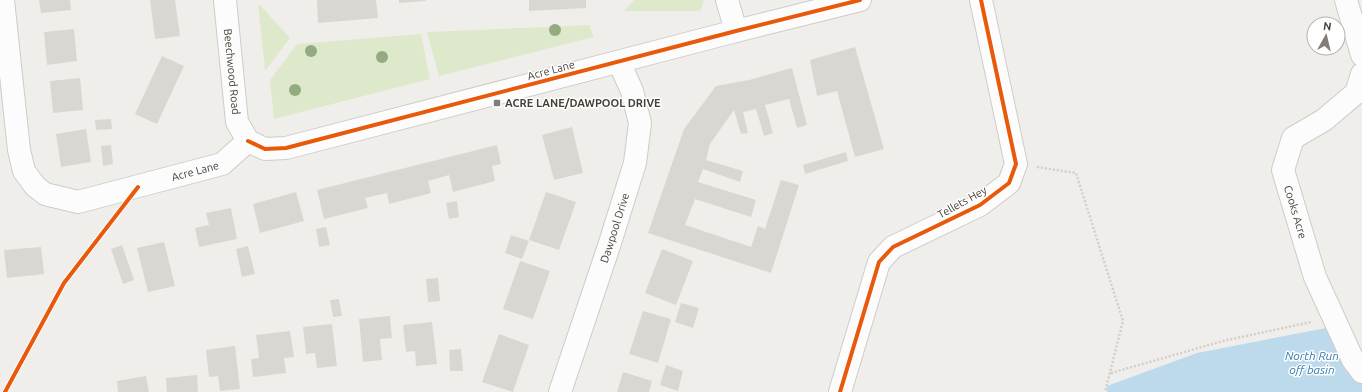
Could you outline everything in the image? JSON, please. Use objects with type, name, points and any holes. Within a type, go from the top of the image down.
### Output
[{"type":"street","name":"Acre Lane","points":[[3,0],[19,150],[24,171],[34,186],[45,194],[78,202],[222,164],[248,141],[265,149],[286,148],[860,0]]},
{"type":"street","name":"Beechwood Road","points":[[225,0],[237,122],[248,141]]},
{"type":"street","points":[[727,0],[736,31]]},
{"type":"street","points":[[981,0],[1016,164]]},
{"type":"street","points":[[1346,0],[1362,55]]},
{"type":"street","name":"Dawpool Drive","points":[[560,392],[635,163],[640,123],[632,91],[619,62]]},
{"type":"street","name":"Cooks Acre","points":[[1362,74],[1356,93],[1324,120],[1293,138],[1283,170],[1315,277],[1332,318],[1353,360],[1362,372]]},
{"type":"street","name":"Tellets Hey","points":[[840,392],[879,262],[893,247],[980,205],[1009,184],[1016,164]]},
{"type":"path","points":[[1016,164],[1076,173],[1123,321],[1105,392]]},
{"type":"path","points":[[1110,373],[1223,341],[1332,318]]},
{"type":"green space","points":[[634,0],[704,0],[700,11],[624,11]]},
{"type":"green space","points":[[258,3],[290,38],[265,71]]},
{"type":"green space","points":[[589,25],[594,37],[439,76],[427,32]]},
{"type":"green space","points":[[421,34],[430,79],[274,119],[270,80],[297,44]]},
{"type":"water","name":"North Run off basin","points":[[1331,327],[1362,385],[1362,392],[1107,392],[1107,386],[1197,353]]},
{"type":"building","points":[[39,0],[70,0],[71,10],[41,13]]},
{"type":"building","points":[[150,0],[175,0],[180,36],[155,39]]},
{"type":"building","points":[[317,0],[376,0],[378,18],[318,23]]},
{"type":"building","points":[[399,0],[425,0],[426,1],[399,3]]},
{"type":"building","points":[[529,0],[586,0],[586,8],[529,11]]},
{"type":"building","points":[[74,29],[77,61],[47,65],[44,32]]},
{"type":"building","points":[[855,47],[884,149],[855,157],[837,91],[817,96],[810,60]]},
{"type":"building","points":[[162,56],[184,66],[157,124],[135,114]]},
{"type":"building","points":[[792,68],[807,125],[797,128],[789,99],[765,105],[773,133],[764,136],[756,109],[743,112],[748,133],[741,134],[734,110],[710,144],[706,160],[743,171],[740,182],[703,169],[698,182],[756,200],[751,217],[695,199],[685,225],[751,247],[758,226],[765,229],[781,180],[799,185],[771,273],[648,233],[684,129],[716,86],[749,80]]},
{"type":"building","points":[[80,78],[83,110],[53,113],[50,81]]},
{"type":"building","points":[[111,119],[112,129],[96,130],[95,120]]},
{"type":"building","points":[[572,127],[583,173],[554,180],[542,135]]},
{"type":"building","points":[[86,129],[91,162],[61,167],[56,134]]},
{"type":"building","points":[[111,145],[113,164],[103,166],[101,146]]},
{"type":"building","points":[[497,145],[501,164],[492,166],[495,181],[453,192],[449,175],[428,181],[431,193],[389,204],[387,193],[365,198],[368,208],[324,219],[317,190]]},
{"type":"building","points":[[846,152],[848,161],[805,174],[803,165]]},
{"type":"building","points":[[296,192],[304,221],[260,233],[253,204]]},
{"type":"building","points":[[546,192],[576,202],[559,250],[529,240]]},
{"type":"building","points":[[457,201],[459,217],[449,219],[446,203]]},
{"type":"building","points":[[231,208],[237,239],[199,247],[195,228],[209,225],[206,213]]},
{"type":"building","points":[[326,227],[330,245],[319,247],[316,229]]},
{"type":"building","points":[[511,235],[529,241],[522,259],[505,253]]},
{"type":"building","points":[[164,242],[175,286],[148,292],[137,248]]},
{"type":"building","points":[[122,245],[134,280],[123,284],[111,249]]},
{"type":"building","points":[[248,246],[255,274],[242,277],[236,249]]},
{"type":"building","points":[[41,247],[44,274],[7,278],[4,250]]},
{"type":"building","points":[[662,249],[693,261],[676,305],[645,293]]},
{"type":"building","points":[[520,261],[550,271],[533,319],[503,309]]},
{"type":"building","points":[[438,278],[440,301],[428,302],[426,279]]},
{"type":"building","points":[[339,299],[342,316],[333,317],[330,300]]},
{"type":"building","points":[[681,303],[699,308],[693,328],[675,322]]},
{"type":"building","points":[[643,311],[671,319],[658,363],[629,354]]},
{"type":"building","points":[[390,316],[392,338],[380,339],[382,360],[363,362],[359,319]]},
{"type":"building","points":[[432,322],[437,364],[416,366],[415,351],[406,352],[403,325]]},
{"type":"building","points":[[332,324],[337,366],[317,368],[315,353],[306,354],[303,327]]},
{"type":"building","points":[[290,331],[294,357],[284,358],[286,373],[253,377],[251,359],[259,358],[256,335]]},
{"type":"building","points":[[499,334],[529,345],[513,392],[482,382]]},
{"type":"building","points":[[235,346],[240,389],[220,391],[218,376],[209,377],[206,350]]},
{"type":"building","points":[[461,349],[463,371],[450,371],[449,350]]},
{"type":"building","points":[[666,365],[683,371],[678,391],[660,385]]},
{"type":"building","points":[[623,372],[652,381],[649,392],[617,392]]},
{"type":"building","points":[[197,375],[198,392],[167,392],[166,378]]},
{"type":"building","points":[[146,376],[149,392],[118,392],[117,381]]},
{"type":"cycle path","points":[[248,141],[265,149],[286,148],[860,0]]},
{"type":"cycle path","points":[[840,392],[879,262],[893,247],[980,205],[1009,183],[1016,164],[981,0]]},
{"type":"cycle path","points":[[5,392],[64,283],[138,187]]},
{"type":"place","name":"ACRE LANE/DAWPOOL DRIVE","points":[[497,103]]}]
